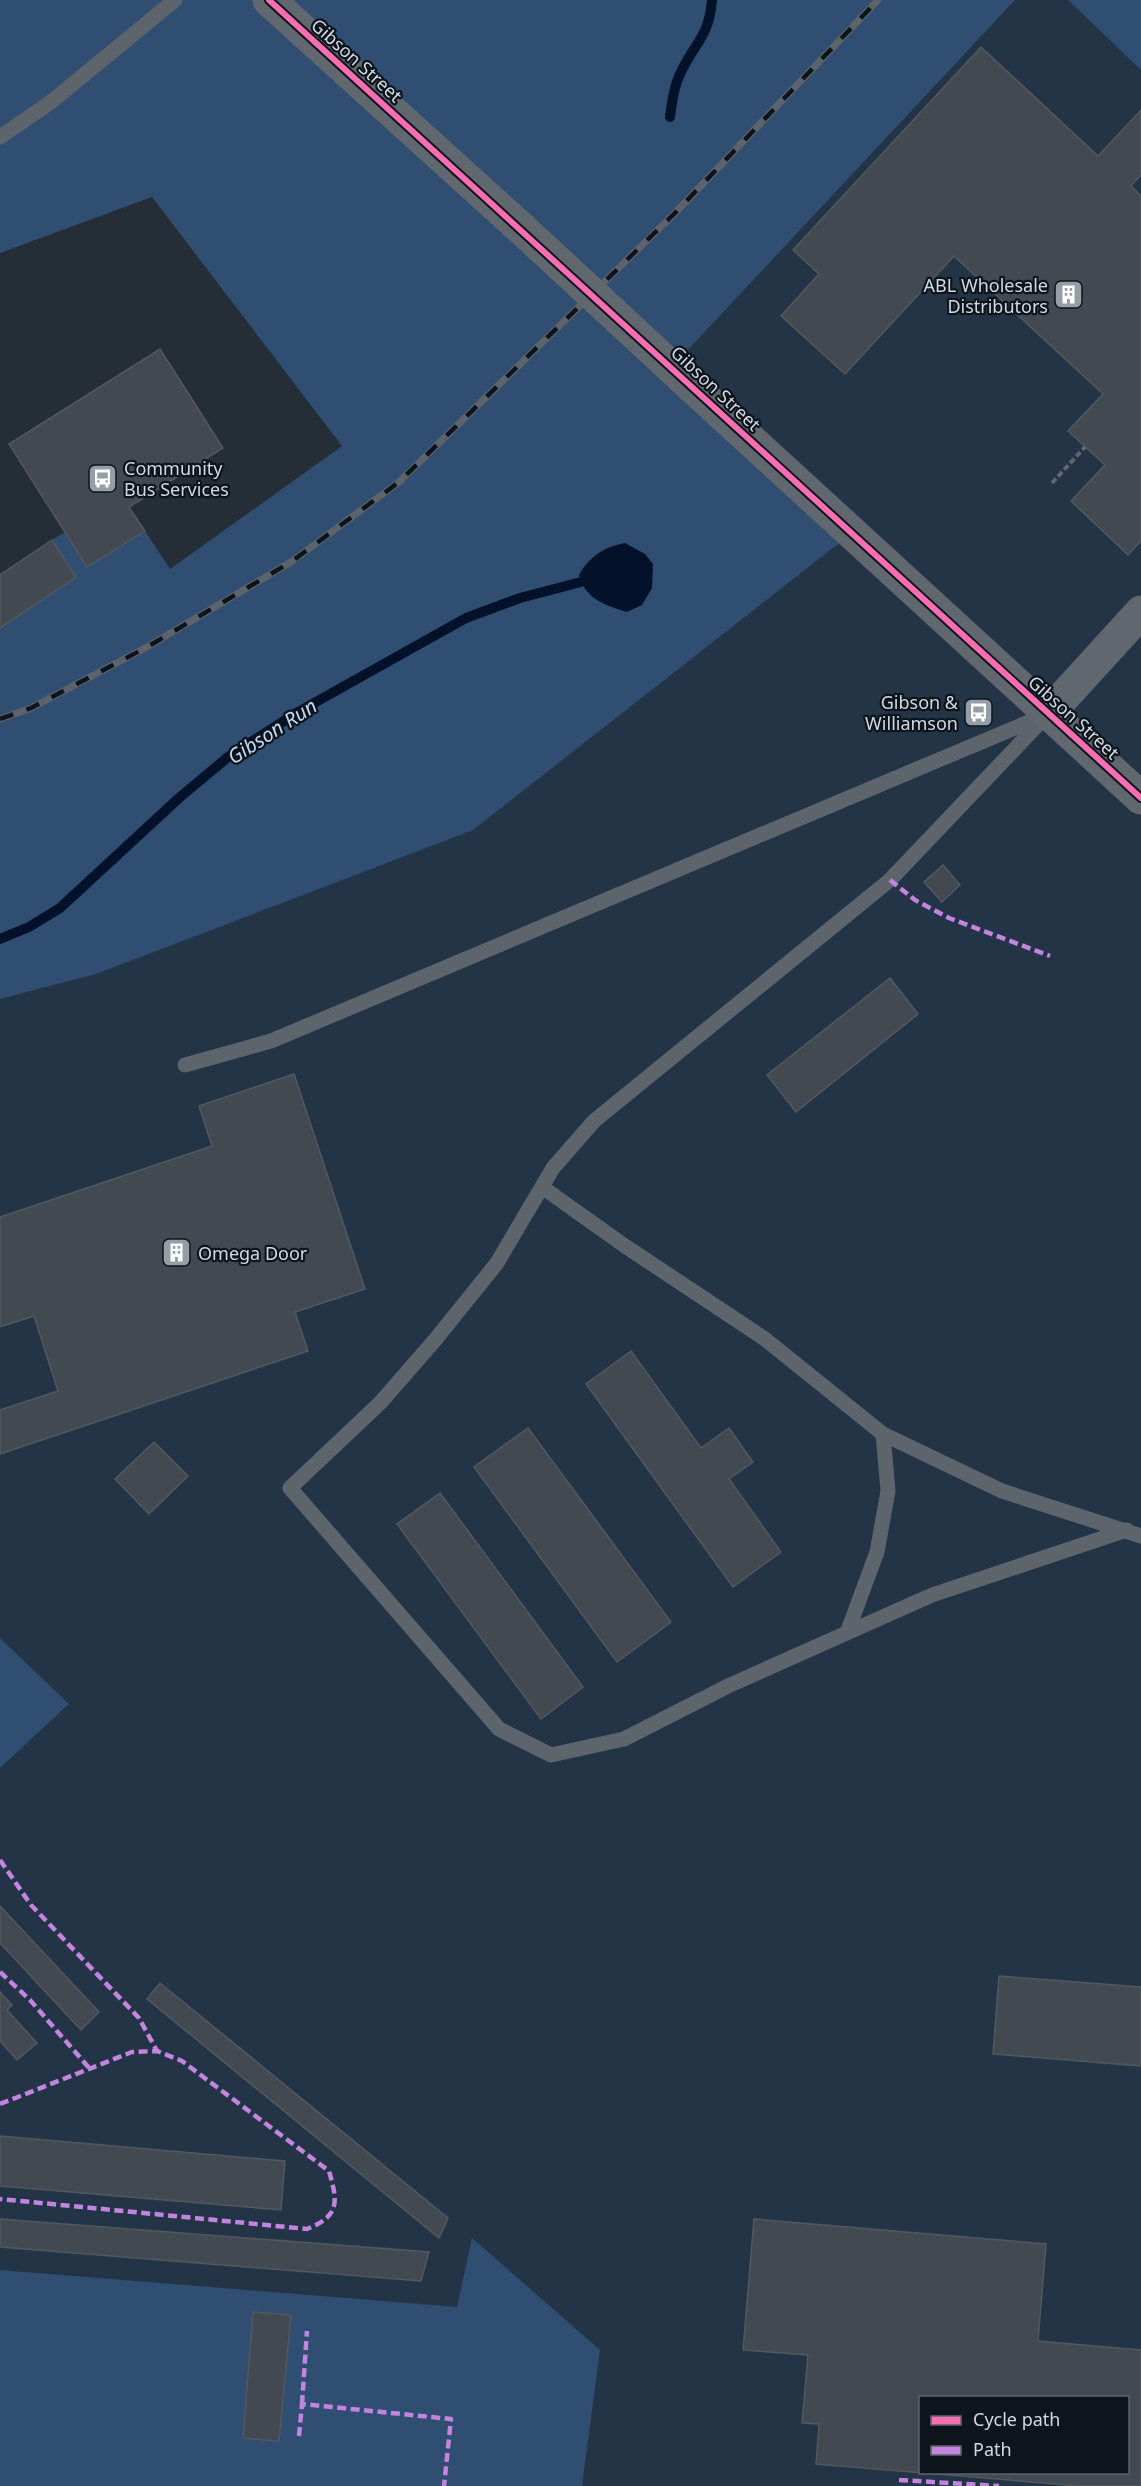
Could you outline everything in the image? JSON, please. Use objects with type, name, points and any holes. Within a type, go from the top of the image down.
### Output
[{"type":"street","name":"Gibson Street","points":[[269,0],[523,230],[1141,798]]},
{"type":"street","points":[[1048,714],[1141,612]]},
{"type":"lane","points":[[0,137],[51,102],[175,0]]},
{"type":"lane","points":[[185,1065],[271,1041],[1048,714]]},
{"type":"lane","points":[[1048,714],[890,880],[594,1121],[553,1168],[497,1263],[435,1340],[381,1403],[290,1488],[499,1729],[551,1755],[624,1739],[728,1686],[932,1595],[1134,1533]]},
{"type":"lane","points":[[542,1188],[765,1339],[883,1434],[1002,1491],[1134,1533]]},
{"type":"lane","points":[[847,1633],[877,1552],[888,1491],[883,1434]]},
{"type":"path","points":[[1052,483],[1085,447]]},
{"type":"shaded area","points":[[0,0],[1015,0],[672,367],[852,533],[473,830],[96,974],[0,999],[0,628],[76,577],[52,540],[65,532],[87,567],[145,531],[170,569],[342,446],[152,197],[0,253]]},
{"type":"shaded area","points":[[1015,0],[1068,0],[1141,70],[1141,2486],[0,2486],[0,1768],[69,1704],[0,1638],[0,999],[96,974],[672,367]]},
{"type":"shaded area","points":[[1068,0],[1141,0],[1141,70]]},
{"type":"shaded area","points":[[625,543],[645,554],[653,564],[652,588],[642,605],[627,612],[597,600],[586,590],[579,575],[598,553]]},
{"type":"shaded area","points":[[0,1638],[69,1704],[0,1768]]},
{"type":"shaded area","points":[[472,2238],[600,2350],[582,2486],[0,2486],[0,2270],[457,2307]]},
{"type":"building","name":"ABL Wholesale Distributors","points":[[981,47],[1098,156],[1141,110],[1141,175],[1131,186],[1141,196],[1141,541],[1128,555],[1071,501],[1105,465],[1068,431],[1103,394],[954,256],[845,374],[781,316],[819,274],[793,250]]},
{"type":"building","name":"Community Bus Services","points":[[160,349],[223,448],[129,507],[145,531],[87,567],[9,444]]},
{"type":"building","points":[[52,540],[76,577],[0,628],[0,575]]},
{"type":"building","points":[[943,865],[960,885],[942,902],[924,882]]},
{"type":"building","points":[[890,978],[918,1014],[796,1112],[767,1075]]},
{"type":"building","name":"Omega Door","points":[[294,1074],[365,1289],[295,1312],[308,1351],[0,1454],[0,1410],[58,1391],[34,1316],[0,1327],[0,1217],[212,1146],[199,1106]]},
{"type":"building","points":[[631,1351],[701,1448],[729,1428],[753,1462],[729,1479],[781,1552],[733,1587],[586,1384]]},
{"type":"building","points":[[528,1428],[671,1622],[617,1662],[474,1467]]},
{"type":"building","points":[[154,1442],[188,1476],[149,1514],[115,1479]]},
{"type":"building","points":[[440,1493],[583,1687],[541,1719],[397,1524]]},
{"type":"building","points":[[0,1906],[99,2012],[81,2030],[0,1943]]},
{"type":"building","points":[[999,1976],[1141,1987],[1141,2066],[993,2054]]},
{"type":"building","points":[[160,1983],[448,2218],[439,2238],[147,1999]]},
{"type":"building","points":[[0,1992],[12,2005],[7,2010],[37,2043],[17,2060],[0,2041]]},
{"type":"building","points":[[0,2136],[285,2161],[281,2210],[0,2186]]},
{"type":"building","points":[[0,2219],[429,2252],[421,2281],[0,2247]]},
{"type":"building","points":[[754,2219],[1046,2244],[1038,2341],[1141,2350],[1141,2486],[1080,2486],[936,2474],[1129,2474],[1129,2396],[919,2396],[919,2473],[816,2464],[819,2424],[802,2423],[808,2355],[743,2350]]},
{"type":"building","points":[[253,2312],[291,2315],[279,2441],[243,2438]]},
{"type":"waterway","name":"Gibson Run","points":[[670,117],[677,83],[686,62],[705,31],[712,0]]},
{"type":"waterway","name":"Gibson Run","points":[[0,939],[29,927],[60,908],[179,798],[228,757],[298,712],[466,618],[520,598],[581,582]]},
{"type":"railway","points":[[0,719],[31,708],[147,647],[291,562],[399,482],[674,214],[878,0]]},
{"type":"marked path","points":[[890,880],[915,900],[949,918],[1050,956]]},
{"type":"marked path","points":[[0,1860],[31,1905],[139,2018],[157,2051]]},
{"type":"marked path","points":[[0,1972],[30,2000],[90,2069]]},
{"type":"marked path","points":[[0,2104],[132,2052],[157,2051],[182,2061],[329,2171],[335,2200],[334,2207],[326,2219],[307,2229],[0,2199]]},
{"type":"marked path","points":[[302,2404],[307,2331]]},
{"type":"marked path","points":[[299,2436],[302,2404],[451,2419],[444,2486]]},
{"type":"marked path","points":[[899,2480],[999,2486]]},
{"type":"cycle path","points":[[269,0],[1141,798]]},
{"type":"place","name":"ABL Wholesale Distributors","points":[[1069,295]]},
{"type":"place","name":"Community Bus Services","points":[[103,478]]},
{"type":"place","name":"Gibson & Williamson","points":[[979,712]]},
{"type":"place","name":"Omega Door","points":[[177,1253]]}]
